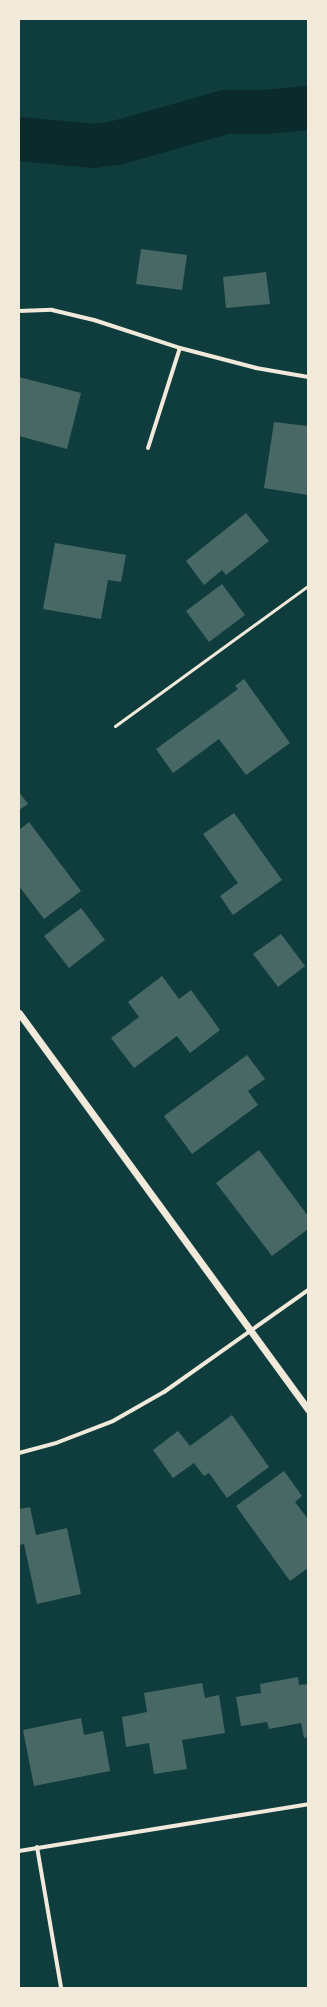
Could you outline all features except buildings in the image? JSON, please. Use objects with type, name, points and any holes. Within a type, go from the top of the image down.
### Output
[{"type":"street","points":[[19,311],[52,310],[94,320],[180,348],[256,368],[308,377]]},
{"type":"street","points":[[148,448],[180,348]]},
{"type":"street","points":[[19,1013],[308,1410]]},
{"type":"street","points":[[19,1453],[56,1443],[113,1421],[164,1392],[308,1290]]},
{"type":"street","points":[[19,1851],[308,1804]]},
{"type":"street","points":[[37,1847],[61,1988]]},
{"type":"lane","points":[[116,726],[308,586]]},
{"type":"waterway","points":[[19,139],[95,146],[116,143],[225,112],[263,112],[308,108]]}]
